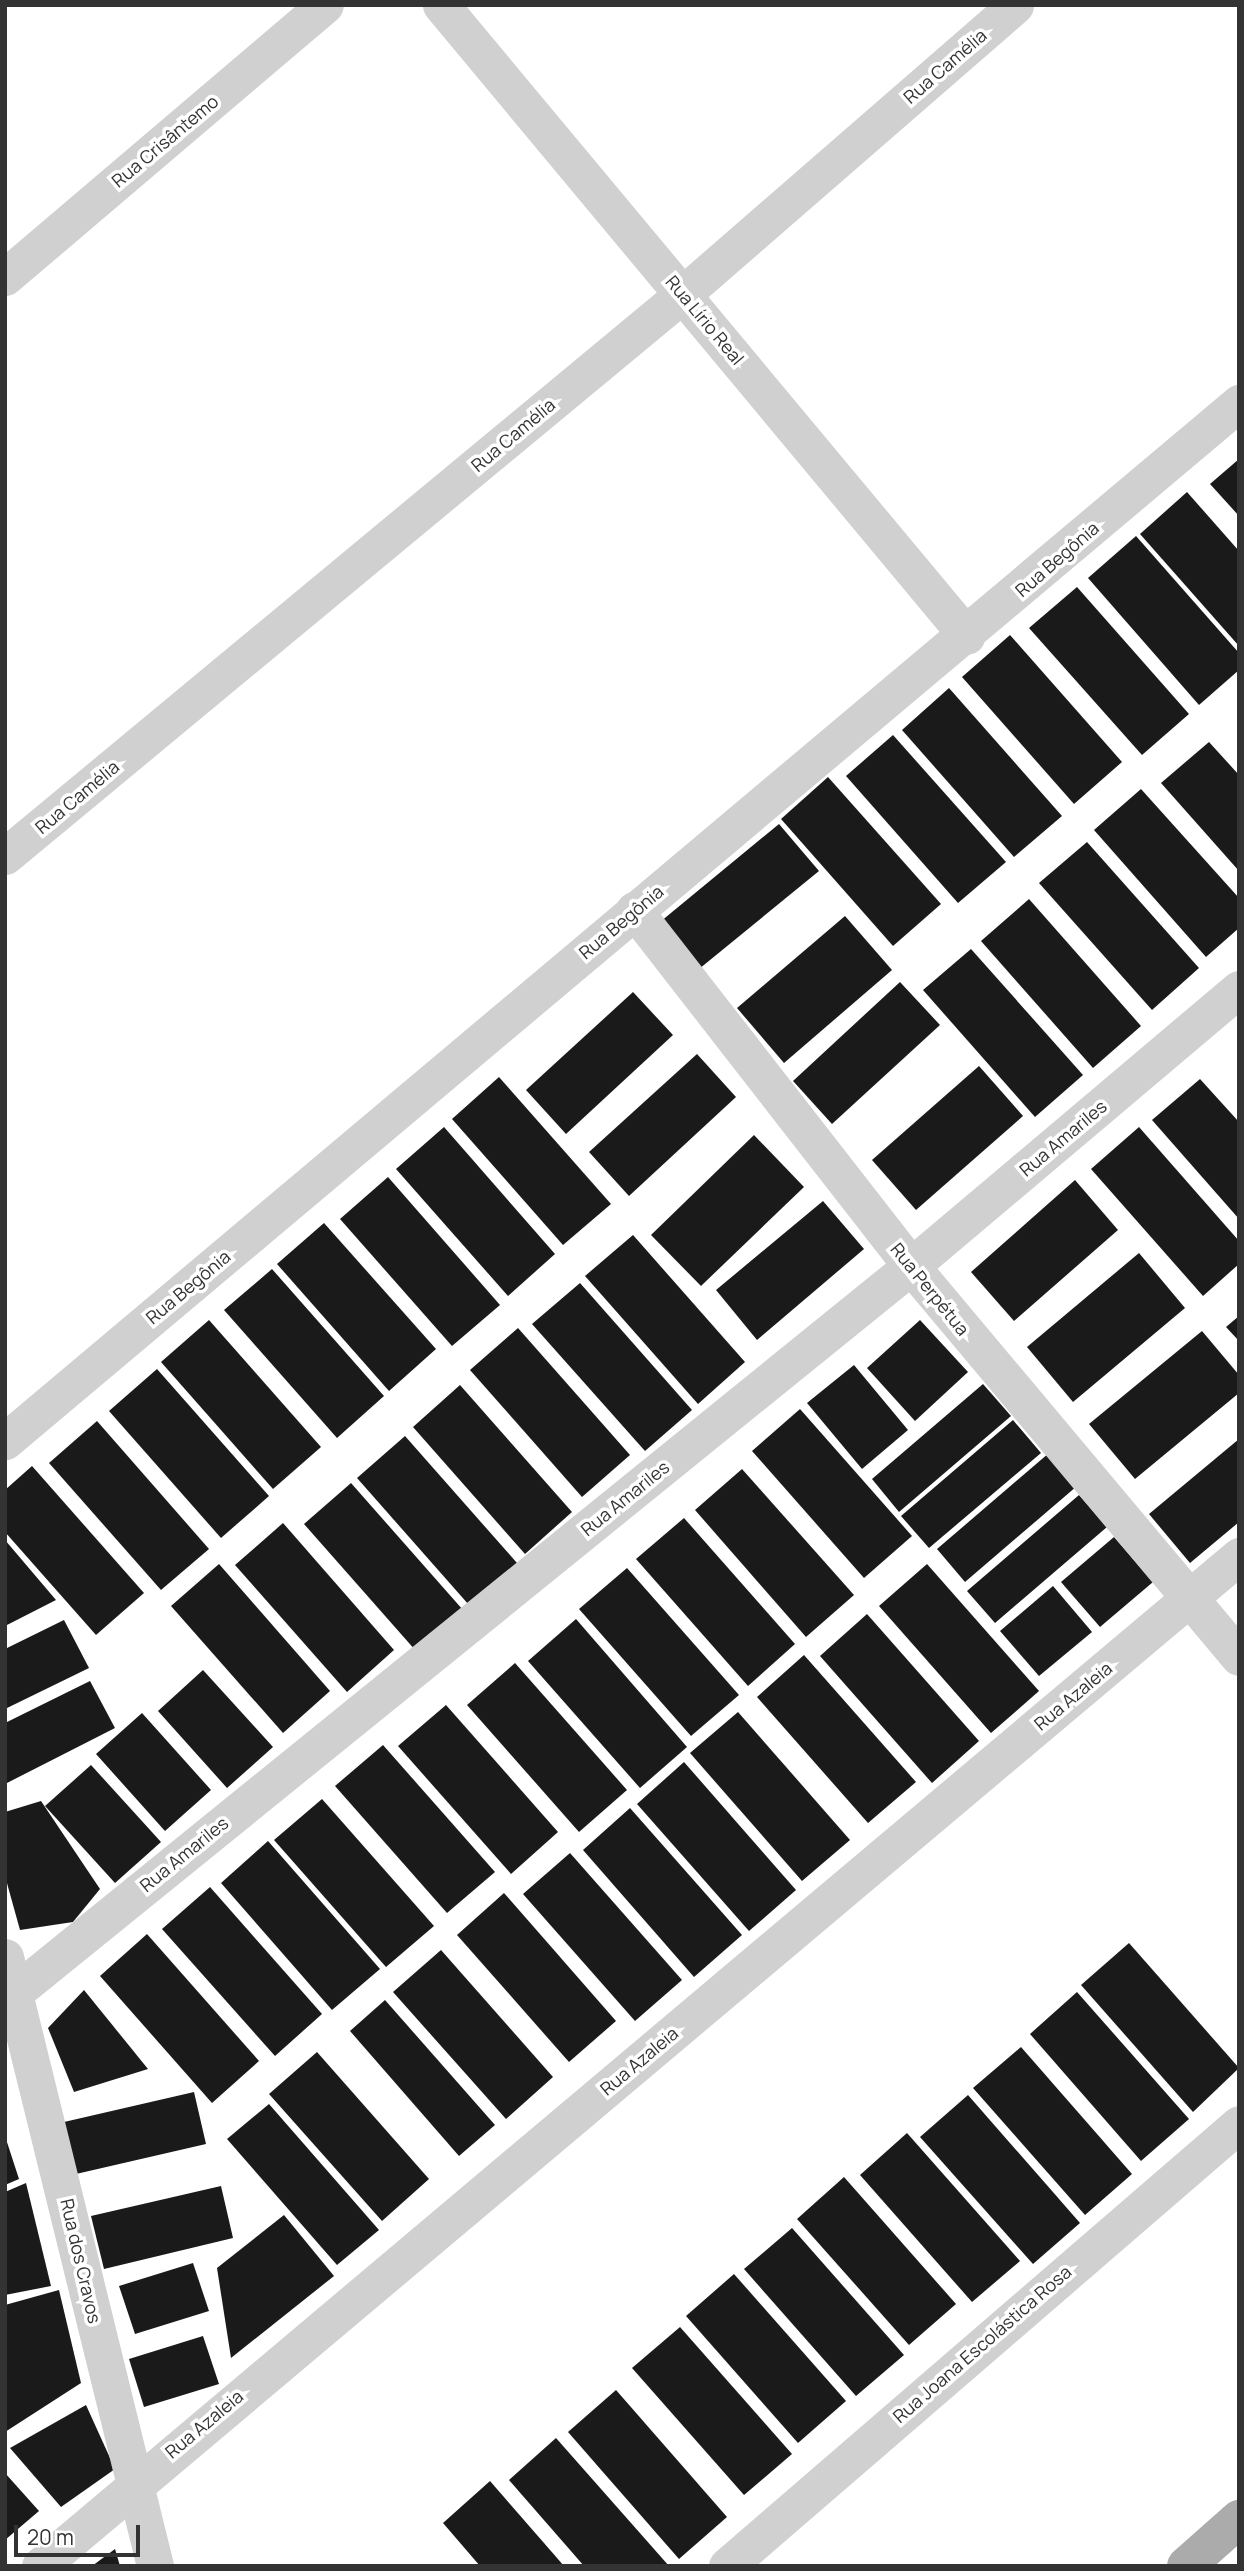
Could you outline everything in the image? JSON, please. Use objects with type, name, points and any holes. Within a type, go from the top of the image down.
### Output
[{"type":"main road","points":[[1186,2566],[1239,2519]]},
{"type":"street","name":"Rua Crisântemo","points":[[5,277],[325,5]]},
{"type":"street","name":"Rua Lírio Real","points":[[441,5],[967,636]]},
{"type":"street","name":"Rua Camélia","points":[[5,856],[683,293],[1015,5]]},
{"type":"street","name":"Rua Begônia","points":[[5,1441],[634,910],[967,636],[1239,404]]},
{"type":"street","name":"Rua Perpétua","points":[[634,910],[911,1266],[1239,1657]]},
{"type":"street","name":"Rua Amariles","points":[[9,1982],[911,1266],[1239,989]]},
{"type":"street","name":"Rua Azaleia","points":[[40,2566],[134,2483],[1239,1556]]},
{"type":"street","name":"Rua dos Cravos","points":[[9,1982],[155,2566]]},
{"type":"street","name":"Rua Joana Escolástica Rosa","points":[[727,2566],[1239,2124]]},
{"type":"building","points":[[1239,459],[1239,516],[1210,484]]},
{"type":"building","points":[[1187,492],[1239,551],[1239,646],[1140,534]]},
{"type":"building","points":[[1136,536],[1239,653],[1239,670],[1199,705],[1088,578]]},
{"type":"building","points":[[1077,587],[1189,714],[1142,755],[1029,628]]},
{"type":"building","points":[[1010,635],[1122,762],[1074,804],[962,677]]},
{"type":"building","points":[[949,688],[1062,816],[1014,857],[902,730]]},
{"type":"building","points":[[893,735],[1006,862],[958,903],[846,776]]},
{"type":"building","points":[[1209,742],[1239,775],[1239,871],[1161,783]]},
{"type":"building","points":[[828,777],[941,904],[893,946],[781,819]]},
{"type":"building","points":[[1141,789],[1239,898],[1239,928],[1206,957],[1094,830]]},
{"type":"building","points":[[779,824],[819,871],[699,969],[660,922]]},
{"type":"building","points":[[1087,842],[1199,968],[1152,1010],[1039,883]]},
{"type":"building","points":[[1029,899],[1141,1026],[1093,1068],[981,941]]},
{"type":"building","points":[[845,916],[892,970],[784,1063],[737,1008]]},
{"type":"building","points":[[971,949],[1083,1075],[1035,1117],[923,990]]},
{"type":"building","points":[[900,982],[940,1025],[832,1124],[793,1081]]},
{"type":"building","points":[[633,992],[673,1035],[566,1134],[526,1090]]},
{"type":"building","points":[[697,1054],[736,1097],[629,1196],[589,1152]]},
{"type":"building","points":[[979,1066],[1023,1116],[916,1210],[872,1160]]},
{"type":"building","points":[[499,1077],[611,1204],[563,1245],[452,1119]]},
{"type":"building","points":[[1200,1079],[1239,1122],[1239,1219],[1152,1120]]},
{"type":"building","points":[[444,1127],[555,1254],[508,1296],[396,1169]]},
{"type":"building","points":[[1139,1127],[1239,1241],[1239,1264],[1203,1296],[1091,1169]]},
{"type":"building","points":[[754,1135],[804,1187],[701,1286],[651,1235]]},
{"type":"building","points":[[388,1177],[500,1305],[452,1346],[340,1219]]},
{"type":"building","points":[[1075,1180],[1118,1230],[1014,1321],[971,1272]]},
{"type":"building","points":[[823,1201],[864,1249],[757,1340],[716,1290]]},
{"type":"building","points":[[324,1223],[436,1349],[389,1391],[277,1264]]},
{"type":"building","points":[[633,1235],[745,1362],[698,1404],[585,1276]]},
{"type":"building","points":[[1139,1253],[1185,1308],[1073,1402],[1027,1347]]},
{"type":"building","points":[[272,1269],[384,1396],[337,1438],[224,1310]]},
{"type":"building","points":[[580,1283],[692,1410],[645,1451],[532,1324]]},
{"type":"building","points":[[1239,1316],[1239,1341],[1226,1327]]},
{"type":"building","points":[[209,1320],[321,1447],[273,1489],[161,1362]]},
{"type":"building","points":[[920,1320],[968,1372],[915,1421],[867,1368]]},
{"type":"building","points":[[518,1328],[630,1455],[582,1497],[470,1370]]},
{"type":"building","points":[[1202,1331],[1239,1375],[1239,1393],[1135,1479],[1089,1424]]},
{"type":"building","points":[[854,1365],[908,1430],[862,1469],[807,1403]]},
{"type":"building","points":[[157,1369],[269,1496],[221,1538],[109,1411]]},
{"type":"building","points":[[983,1384],[1011,1416],[899,1512],[872,1479]]},
{"type":"building","points":[[460,1385],[572,1512],[525,1554],[413,1427]]},
{"type":"building","points":[[800,1409],[912,1536],[864,1578],[752,1451]]},
{"type":"building","points":[[1013,1420],[1041,1453],[929,1548],[901,1516]]},
{"type":"building","points":[[97,1421],[209,1549],[161,1590],[49,1463]]},
{"type":"building","points":[[405,1436],[517,1563],[469,1605],[357,1478]]},
{"type":"building","points":[[1239,1439],[1239,1522],[1190,1563],[1149,1514]]},
{"type":"building","points":[[1049,1453],[1077,1486],[965,1582],[937,1549]]},
{"type":"building","points":[[32,1466],[144,1593],[96,1635],[5,1532],[5,1490]]},
{"type":"building","points":[[742,1469],[854,1595],[806,1637],[695,1510]]},
{"type":"building","points":[[351,1483],[463,1610],[416,1651],[304,1524]]},
{"type":"building","points":[[1079,1495],[1107,1527],[995,1623],[967,1591]]},
{"type":"building","points":[[684,1518],[795,1644],[748,1686],[636,1559]]},
{"type":"building","points":[[283,1523],[394,1650],[347,1692],[235,1565]]},
{"type":"building","points":[[1114,1537],[1153,1582],[1100,1627],[1061,1582]]},
{"type":"building","points":[[5,1540],[56,1600],[5,1626]]},
{"type":"building","points":[[219,1564],[330,1691],[283,1733],[171,1606]]},
{"type":"building","points":[[927,1564],[1039,1691],[991,1733],[879,1606]]},
{"type":"building","points":[[627,1568],[739,1695],[691,1736],[579,1609]]},
{"type":"building","points":[[1053,1586],[1092,1632],[1039,1676],[1000,1631]]},
{"type":"building","points":[[867,1614],[979,1741],[932,1783],[820,1656]]},
{"type":"building","points":[[576,1619],[687,1747],[640,1788],[528,1661]]},
{"type":"building","points":[[64,1620],[89,1668],[5,1709],[5,1649]]},
{"type":"building","points":[[804,1655],[916,1782],[868,1823],[757,1697]]},
{"type":"building","points":[[515,1663],[627,1790],[579,1832],[467,1705]]},
{"type":"building","points":[[203,1670],[273,1747],[227,1788],[158,1711]]},
{"type":"building","points":[[90,1681],[115,1728],[5,1784],[5,1723]]},
{"type":"building","points":[[446,1705],[558,1832],[511,1874],[398,1746]]},
{"type":"building","points":[[738,1712],[850,1840],[802,1881],[690,1753]]},
{"type":"building","points":[[142,1713],[211,1790],[165,1831],[96,1754]]},
{"type":"building","points":[[383,1745],[495,1872],[447,1913],[335,1786]]},
{"type":"building","points":[[684,1762],[796,1890],[749,1931],[637,1804]]},
{"type":"building","points":[[91,1765],[161,1842],[115,1883],[45,1806]]},
{"type":"building","points":[[322,1799],[434,1926],[386,1967],[274,1840]]},
{"type":"building","points":[[41,1801],[100,1889],[73,1922],[20,1930],[5,1876],[5,1812]]},
{"type":"building","points":[[630,1808],[742,1935],[694,1977],[583,1850]]},
{"type":"building","points":[[268,1841],[380,1969],[332,2010],[221,1883]]},
{"type":"building","points":[[570,1853],[682,1980],[635,2021],[523,1894]]},
{"type":"building","points":[[210,1887],[322,2014],[275,2056],[162,1929]]},
{"type":"building","points":[[504,1893],[616,2021],[569,2062],[457,1935]]},
{"type":"building","points":[[147,1934],[259,2061],[212,2103],[100,1976]]},
{"type":"building","points":[[1129,1943],[1239,2068],[1193,2112],[1081,1985]]},
{"type":"building","points":[[441,1950],[553,2077],[506,2119],[393,1992]]},
{"type":"building","points":[[84,1990],[148,2069],[74,2092],[48,2028]]},
{"type":"building","points":[[1077,1992],[1189,2119],[1141,2161],[1030,2034]]},
{"type":"building","points":[[385,2000],[495,2125],[459,2156],[350,2031]]},
{"type":"building","points":[[1021,2047],[1132,2174],[1085,2215],[973,2088]]},
{"type":"building","points":[[317,2052],[429,2179],[382,2221],[269,2094]]},
{"type":"building","points":[[194,2092],[206,2144],[76,2174],[64,2122]]},
{"type":"building","points":[[968,2095],[1080,2223],[1033,2264],[920,2137]]},
{"type":"building","points":[[269,2104],[379,2230],[337,2265],[227,2139]]},
{"type":"building","points":[[907,2133],[1020,2261],[972,2302],[860,2175]]},
{"type":"building","points":[[5,2136],[19,2179],[5,2185]]},
{"type":"building","points":[[844,2177],[956,2304],[909,2345],[797,2219]]},
{"type":"building","points":[[26,2183],[51,2286],[5,2295],[5,2192]]},
{"type":"building","points":[[221,2186],[233,2238],[104,2269],[91,2216]]},
{"type":"building","points":[[284,2215],[334,2276],[231,2358],[217,2268]]},
{"type":"building","points":[[792,2228],[904,2355],[856,2396],[744,2269]]},
{"type":"building","points":[[193,2263],[209,2311],[135,2334],[119,2286]]},
{"type":"building","points":[[734,2274],[846,2401],[798,2443],[686,2316]]},
{"type":"building","points":[[59,2290],[81,2383],[5,2432],[5,2305]]},
{"type":"building","points":[[680,2327],[792,2454],[744,2495],[632,2368]]},
{"type":"building","points":[[203,2336],[219,2384],[144,2407],[129,2359]]},
{"type":"building","points":[[616,2390],[727,2517],[679,2559],[568,2432]]},
{"type":"building","points":[[86,2405],[115,2469],[61,2507],[10,2448]]},
{"type":"building","points":[[556,2438],[669,2566],[584,2566],[509,2480]]},
{"type":"building","points":[[5,2473],[39,2511],[5,2540]]},
{"type":"building","points":[[490,2481],[564,2566],[480,2566],[443,2523]]},
{"type":"building","points":[[115,2549],[120,2566],[92,2566]]}]
